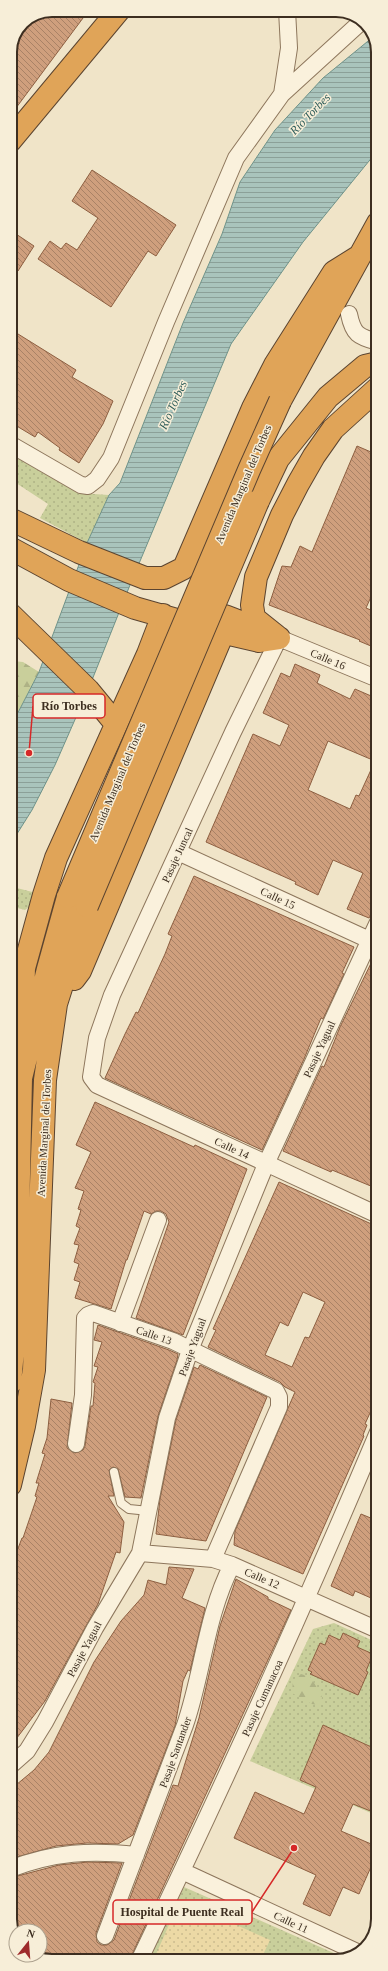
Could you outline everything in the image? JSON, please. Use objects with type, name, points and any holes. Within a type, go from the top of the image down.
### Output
[{"type":"highway","points":[[17,133],[113,17]]},
{"type":"highway","name":"Avenida Marginal del Torbes","points":[[17,1456],[34,1370],[44,1080],[56,1004],[78,902],[243,484],[280,401],[371,235]]},
{"type":"highway","points":[[17,522],[79,552],[145,578],[164,578],[184,568],[253,408],[274,365],[334,272],[358,257]]},
{"type":"highway","name":"Avenida Marginal del Torbes","points":[[17,1264],[21,1078],[48,969],[278,459],[328,397],[365,366],[371,365]]},
{"type":"highway","points":[[279,638],[254,618],[252,605],[256,576],[282,515],[314,456],[333,429],[371,394]]},
{"type":"highway","points":[[17,552],[69,580],[135,608],[223,633],[259,641],[279,638]]},
{"type":"highway","points":[[191,552],[201,565],[213,572],[239,579],[256,576]]},
{"type":"highway","points":[[163,616],[201,611],[223,616],[279,638]]},
{"type":"highway","points":[[21,1078],[24,968],[30,941],[56,858],[148,654],[163,616]]},
{"type":"highway","points":[[17,621],[88,690],[116,724]]},
{"type":"highway","points":[[56,1004],[80,971],[223,633]]},
{"type":"street","points":[[282,94],[289,48],[287,17]]},
{"type":"street","points":[[17,448],[80,485],[88,486],[97,479],[111,458],[166,322],[236,158],[282,94],[358,25]]},
{"type":"street","points":[[349,314],[352,328],[358,335],[371,340]]},
{"type":"street","name":"Calle 16","points":[[279,638],[371,676]]},
{"type":"street","name":"Pasaje Juncal","points":[[91,1077],[97,1038],[112,995],[233,732],[279,638]]},
{"type":"street","name":"Calle 15","points":[[178,852],[371,941]]},
{"type":"street","name":"Pasaje Yagual","points":[[17,1760],[27,1751],[45,1722],[95,1628],[140,1553],[167,1418],[190,1350],[266,1164],[371,948]]},
{"type":"street","name":"Calle 14","points":[[91,1077],[97,1085],[371,1212]]},
{"type":"street","points":[[120,1324],[158,1220]]},
{"type":"street","name":"Calle 13","points":[[76,1444],[83,1395],[85,1318],[88,1314],[93,1313],[120,1324],[173,1341],[276,1391],[279,1397],[279,1407],[213,1559]]},
{"type":"street","name":"Pasaje Cumanacoa","points":[[142,1954],[308,1597],[371,1448]]},
{"type":"street","name":"Calle 12","points":[[140,1553],[213,1559],[232,1565],[308,1597],[371,1627]]},
{"type":"street","name":"Pasaje Santander","points":[[105,1936],[190,1711],[216,1601],[232,1565]]},
{"type":"street","points":[[17,1867],[59,1854],[96,1852],[136,1855]]},
{"type":"street","name":"Calle 11","points":[[182,1871],[352,1950]]},
{"type":"lane","points":[[114,1472],[121,1503],[128,1509],[149,1511]]},
{"type":"green space","points":[[17,458],[78,493],[109,495],[87,543],[40,518],[48,504],[17,484]]},
{"type":"green space","points":[[17,661],[23,662],[39,672],[17,714]]},
{"type":"green space","points":[[17,888],[44,895],[25,910],[17,908]]},
{"type":"green space","points":[[334,1623],[371,1640],[371,1813],[250,1761],[313,1629]]},
{"type":"green space","points":[[301,1674],[310,1677],[321,1693],[322,1698],[319,1705],[312,1704],[292,1693],[293,1680]]},
{"type":"green space","points":[[184,1887],[336,1954],[151,1954]]},
{"type":"green space","points":[[294,1947],[310,1954],[290,1954]]},
{"type":"sand","points":[[180,1900],[270,1940],[263,1954],[156,1954]]},
{"type":"water","points":[[369,40],[371,48],[371,159],[303,242],[231,344],[130,585],[88,690],[55,765],[32,810],[17,834],[17,714],[39,672],[87,543],[109,495],[120,483],[183,323],[222,234],[240,182],[275,130],[323,78]]},
{"type":"building","points":[[84,17],[17,107],[17,52],[20,39],[27,27],[45,18]]},
{"type":"building","points":[[92,170],[176,225],[156,256],[148,251],[111,307],[38,259],[50,241],[61,249],[66,243],[77,250],[98,218],[72,201]]},
{"type":"building","points":[[17,235],[34,246],[17,270]]},
{"type":"building","points":[[17,333],[76,370],[72,377],[113,401],[103,424],[79,463],[59,450],[60,448],[38,432],[35,437],[17,426]]},
{"type":"building","points":[[357,446],[371,452],[371,597],[366,608],[371,610],[371,646],[359,641],[360,640],[269,605],[282,566],[291,567],[300,546],[312,552]]},
{"type":"building","points":[[295,664],[320,675],[317,683],[350,699],[355,689],[371,696],[371,759],[328,741],[308,790],[350,809],[356,795],[359,796],[371,770],[371,914],[369,918],[347,909],[363,873],[333,860],[318,895],[295,884],[296,882],[206,842],[253,734],[280,746],[289,725],[263,713],[281,673],[290,677]]},
{"type":"building","points":[[194,876],[354,947],[342,973],[344,974],[323,1019],[321,1018],[304,1059],[262,1150],[105,1078],[136,1012],[138,1013],[165,954],[172,936],[168,934]]},
{"type":"building","points":[[371,963],[371,1186],[332,1170],[331,1172],[283,1151],[322,1066],[324,1067],[340,1027]]},
{"type":"building","points":[[95,1102],[194,1147],[195,1145],[247,1169],[183,1335],[136,1318],[169,1222],[166,1214],[161,1211],[156,1211],[151,1214],[144,1211],[126,1260],[111,1309],[75,1298],[80,1282],[74,1280],[79,1264],[74,1262],[79,1245],[74,1244],[80,1228],[76,1226],[81,1210],[78,1209],[84,1191],[75,1188],[91,1152],[76,1145]]},
{"type":"building","points":[[279,1182],[371,1224],[371,1411],[365,1424],[367,1425],[363,1435],[364,1436],[303,1574],[234,1545],[235,1531],[295,1392],[285,1387],[280,1382],[208,1347],[216,1330],[213,1329]],"holes":[[[303,1292],[325,1302],[309,1338],[305,1337],[292,1367],[265,1355],[280,1322],[288,1326]]]},
{"type":"building","points":[[98,1325],[169,1350],[178,1354],[177,1360],[158,1416],[141,1498],[125,1497],[118,1469],[113,1467],[109,1470],[114,1496],[108,1496],[124,1522],[120,1553],[116,1552],[98,1604],[45,1701],[17,1738],[17,1551],[37,1497],[35,1496],[39,1483],[36,1483],[45,1454],[42,1453],[47,1438],[51,1399],[72,1403],[67,1448],[75,1453],[83,1450],[85,1446],[91,1406],[93,1406],[95,1383],[93,1382],[98,1367],[94,1366],[102,1342],[94,1340]]},
{"type":"building","points":[[200,1365],[267,1397],[206,1541],[156,1534],[160,1499],[176,1420],[194,1367],[198,1369]]},
{"type":"building","points":[[361,1514],[371,1518],[371,1598],[355,1591],[353,1596],[331,1586]]},
{"type":"building","points":[[169,1567],[194,1569],[182,1598],[205,1608],[190,1671],[188,1670],[183,1681],[175,1726],[133,1835],[118,1844],[87,1843],[56,1846],[17,1857],[17,1784],[34,1770],[49,1752],[94,1662],[121,1621],[144,1595],[148,1580],[166,1585]]},
{"type":"building","points":[[236,1579],[268,1597],[268,1599],[291,1610],[132,1954],[48,1954],[48,1923],[17,1923],[17,1876],[59,1865],[88,1862],[122,1863],[96,1933],[97,1942],[101,1945],[107,1945],[114,1940],[173,1785],[178,1786],[199,1718],[220,1626]]},
{"type":"building","points":[[343,1633],[360,1641],[357,1647],[371,1653],[371,1659],[366,1671],[368,1672],[358,1695],[310,1674],[312,1672],[308,1670],[320,1643],[325,1645],[329,1635],[340,1640]]},
{"type":"building","points":[[323,1725],[371,1747],[371,1811],[353,1804],[341,1831],[371,1844],[371,1867],[359,1894],[343,1887],[330,1916],[303,1904],[316,1875],[234,1838],[255,1792],[304,1814],[316,1787],[300,1780]]},
{"type":"place","name":"Río Torbes","points":[[29,753]]},
{"type":"place","name":"Hospital de Puente Real","points":[[294,1848]]}]
